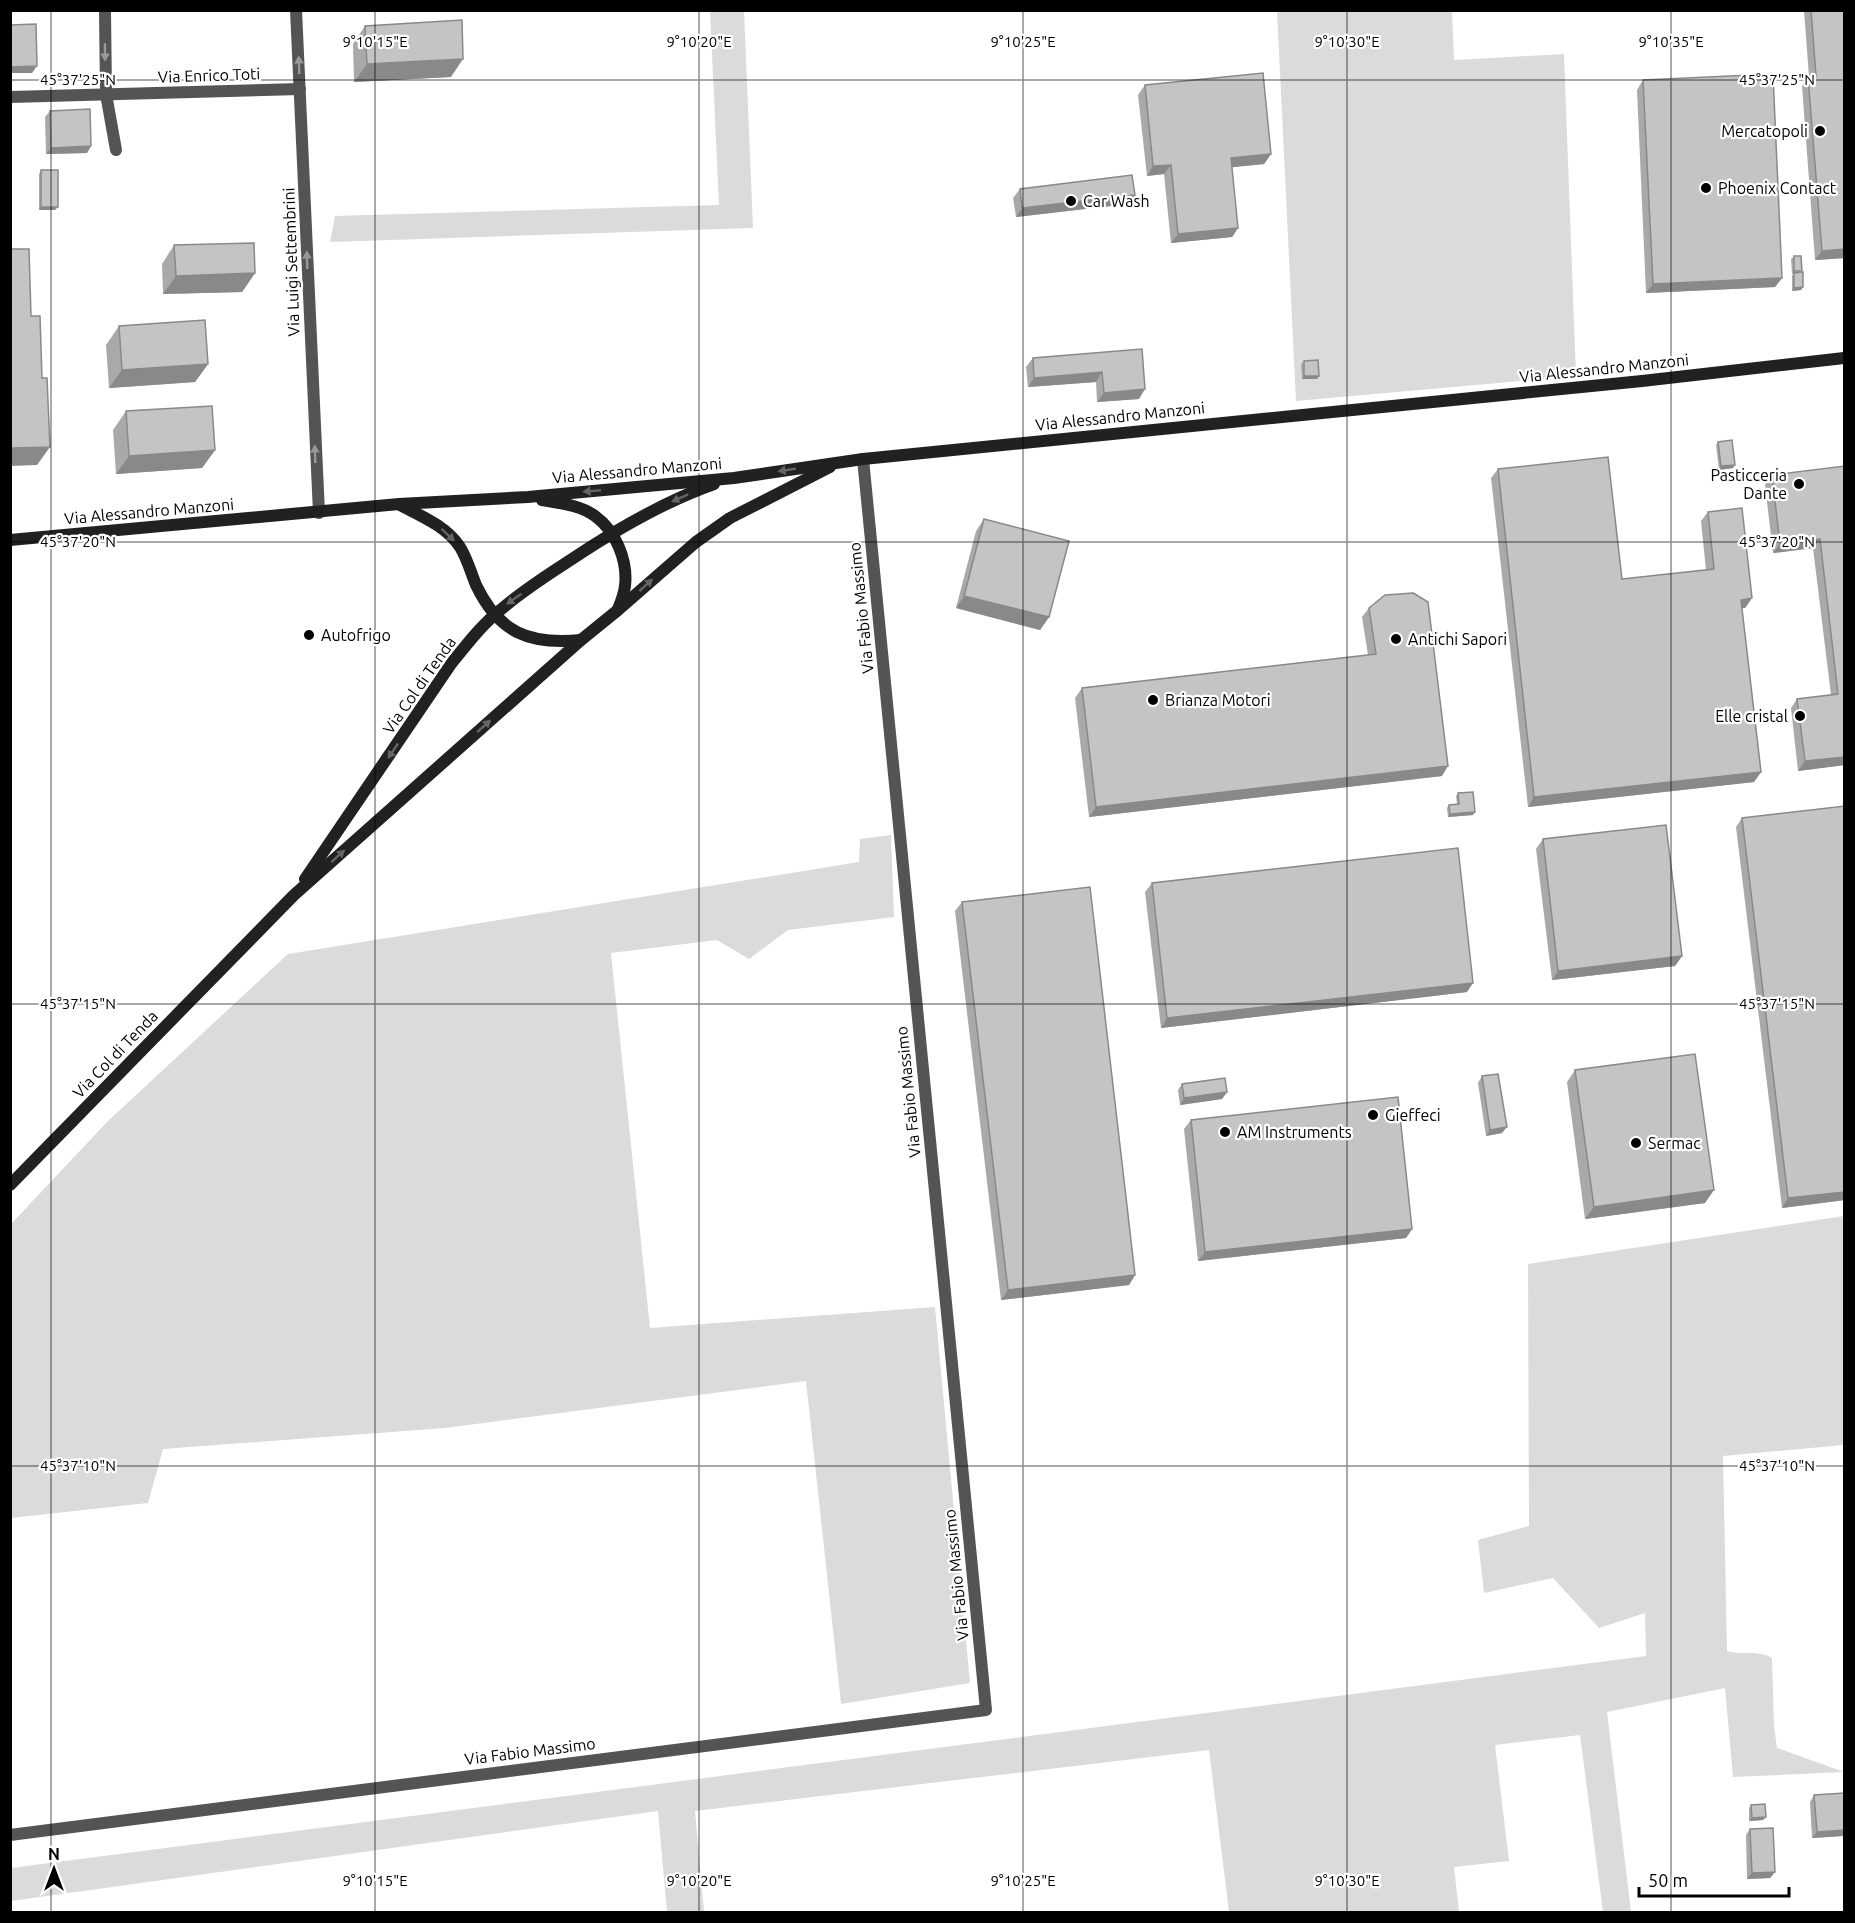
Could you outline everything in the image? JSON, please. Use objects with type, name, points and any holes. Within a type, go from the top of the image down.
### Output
[{"type":"main road","name":"Via Alessandro Manzoni","points":[[10,540],[399,504],[528,497],[734,478],[863,459],[1642,381],[1845,358]]},
{"type":"main road","name":"Via Col di Tenda","points":[[10,1185],[294,895],[581,640],[696,542],[730,518],[839,462]]},
{"type":"main road","name":"Via Col di Tenda","points":[[294,895],[451,664],[475,633],[553,571],[611,533],[684,496],[734,478]]},
{"type":"main road","points":[[528,497],[574,506],[595,516],[611,533],[617,541],[624,563],[625,586],[618,610]]},
{"type":"main road","points":[[399,504],[444,530],[460,547],[477,587],[494,616],[511,629],[536,640],[557,642],[581,640]]},
{"type":"street","points":[[105,10],[106,94],[116,150]]},
{"type":"street","name":"Via Luigi Settembrini","points":[[296,10],[319,513]]},
{"type":"street","name":"Via Enrico Toti","points":[[10,97],[300,88]]},
{"type":"street","name":"Via Fabio Massimo","points":[[10,1835],[986,1710],[863,459]]},
{"type":"shaded area","points":[[710,11],[744,11],[753,228],[330,242],[335,216],[719,205]]},
{"type":"shaded area","points":[[1277,11],[1452,11],[1454,60],[1564,54],[1576,376],[1296,401]]},
{"type":"shaded area","points":[[891,835],[894,917],[788,930],[749,959],[717,940],[611,953],[650,1328],[935,1307],[970,1683],[841,1704],[806,1381],[445,1428],[163,1449],[148,1503],[11,1518],[11,1224],[108,1121],[288,954],[859,862],[860,839]]},
{"type":"shaded area","points":[[1844,1216],[1844,1445],[1723,1456],[1727,1651],[1761,1654],[1772,1658],[1777,1748],[1844,1772],[1733,1777],[1725,1688],[1607,1712],[1631,1912],[1603,1912],[1580,1735],[1495,1745],[1509,1861],[1454,1867],[1459,1912],[1229,1912],[1209,1750],[695,1811],[704,1912],[667,1912],[658,1811],[11,1901],[11,1868],[1646,1656],[1645,1613],[1599,1628],[1553,1578],[1484,1593],[1478,1540],[1529,1526],[1528,1264]]},
{"type":"building","points":[[1811,10],[1845,10],[1845,249],[1822,251],[1808,77],[1816,76]]},
{"type":"building","points":[[462,20],[463,59],[367,64],[365,26]]},
{"type":"building","points":[[36,24],[37,66],[10,67],[10,25]]},
{"type":"building","points":[[1263,73],[1271,154],[1231,158],[1238,228],[1178,234],[1171,165],[1153,166],[1145,85]]},
{"type":"building","name":"Phoenix Contact","points":[[1773,74],[1782,278],[1653,284],[1643,80]]},
{"type":"building","points":[[90,109],[91,146],[51,148],[50,111]]},
{"type":"building","points":[[41,170],[58,170],[58,207],[41,207]]},
{"type":"building","points":[[1132,175],[1135,195],[1022,208],[1020,189]]},
{"type":"building","points":[[254,243],[255,273],[176,276],[174,245]]},
{"type":"building","points":[[10,249],[29,249],[31,316],[40,316],[42,378],[47,378],[50,447],[11,448]]},
{"type":"building","points":[[1794,256],[1801,256],[1802,271],[1794,271]]},
{"type":"building","points":[[1803,272],[1803,287],[1794,288],[1794,273]]},
{"type":"building","points":[[205,320],[208,364],[122,370],[119,326]]},
{"type":"building","points":[[1142,349],[1145,389],[1104,393],[1102,372],[1034,378],[1033,358]]},
{"type":"building","points":[[1318,360],[1319,376],[1304,376],[1304,361]]},
{"type":"building","points":[[212,406],[215,450],[129,456],[126,411]]},
{"type":"building","points":[[1732,440],[1735,465],[1721,466],[1718,442]]},
{"type":"building","points":[[1608,457],[1622,579],[1714,569],[1708,512],[1742,508],[1752,598],[1741,600],[1761,772],[1534,797],[1498,469]]},
{"type":"building","points":[[1845,466],[1845,757],[1805,761],[1797,699],[1838,694],[1820,539],[1780,544],[1772,475]]},
{"type":"building","points":[[984,519],[1069,541],[1049,617],[964,596]]},
{"type":"building","points":[[1413,593],[1428,602],[1448,766],[1096,807],[1082,688],[1376,654],[1369,608],[1385,595]]},
{"type":"building","points":[[1473,792],[1475,812],[1450,814],[1449,805],[1459,804],[1458,793]]},
{"type":"building","points":[[1845,806],[1845,1192],[1788,1198],[1742,818]]},
{"type":"building","points":[[1666,825],[1682,956],[1558,971],[1543,839]]},
{"type":"building","points":[[1458,848],[1473,983],[1167,1018],[1152,883]]},
{"type":"building","points":[[1090,887],[1135,1275],[1008,1290],[962,902]]},
{"type":"building","name":"Sermac","points":[[1695,1054],[1714,1190],[1594,1207],[1575,1070]]},
{"type":"building","points":[[1498,1074],[1507,1127],[1490,1130],[1482,1076]]},
{"type":"building","points":[[1225,1078],[1227,1092],[1184,1098],[1182,1084]]},
{"type":"building","points":[[1398,1097],[1412,1229],[1205,1252],[1191,1120]]},
{"type":"building","points":[[1845,1793],[1845,1830],[1817,1832],[1814,1795]]},
{"type":"building","points":[[1765,1804],[1766,1817],[1752,1818],[1751,1805]]},
{"type":"building","points":[[1773,1828],[1775,1872],[1752,1873],[1750,1829]]},
{"type":"place","name":"Mercatopoli","points":[[1820,131]]},
{"type":"place","name":"Phoenix Contact","points":[[1706,188]]},
{"type":"place","name":"Car Wash","points":[[1071,201]]},
{"type":"place","name":"Pasticceria Dante","points":[[1799,484]]},
{"type":"place","name":"Autofrigo","points":[[309,635]]},
{"type":"place","name":"Antichi Sapori","points":[[1396,639]]},
{"type":"place","name":"Brianza Motori","points":[[1153,700]]},
{"type":"place","name":"Elle cristal","points":[[1800,716]]},
{"type":"place","name":"Gieffeci","points":[[1373,1115]]},
{"type":"place","name":"AM Instruments","points":[[1225,1132]]},
{"type":"place","name":"Sermac","points":[[1636,1143]]}]
